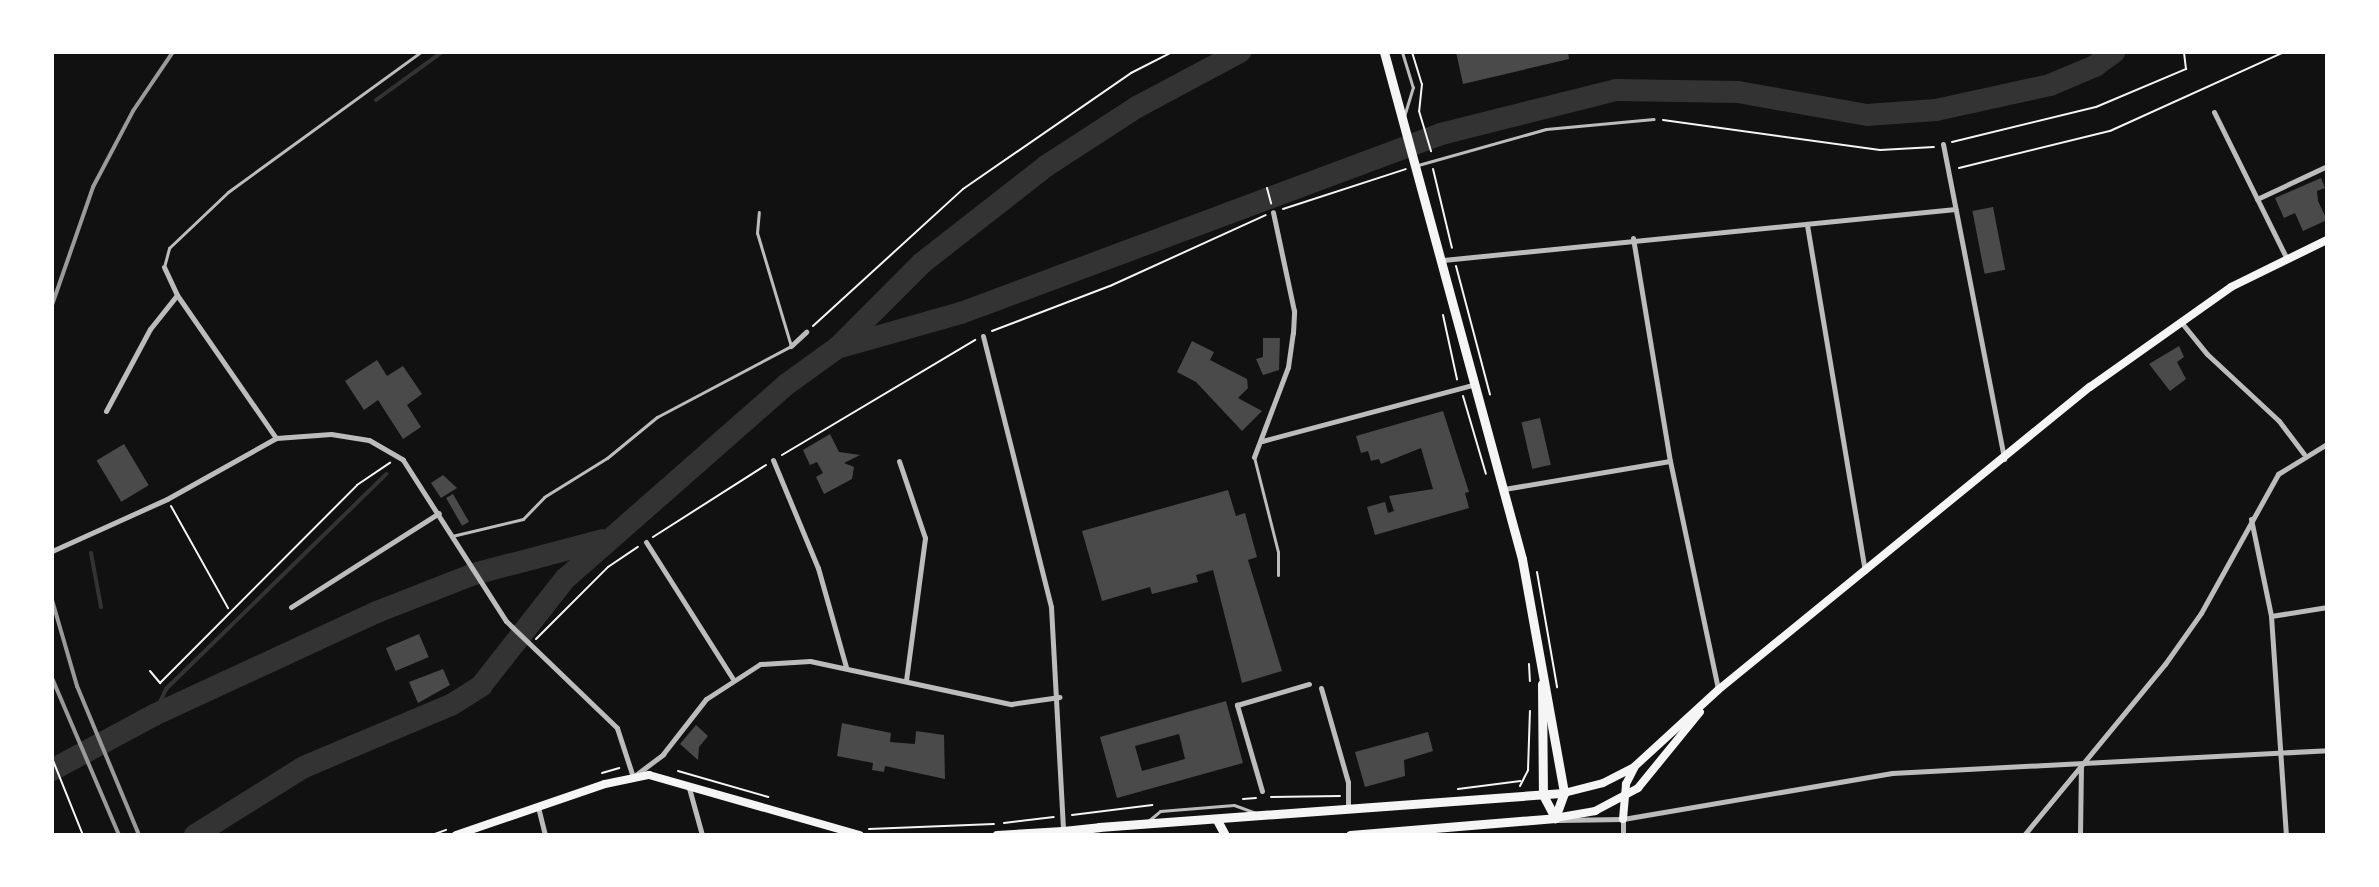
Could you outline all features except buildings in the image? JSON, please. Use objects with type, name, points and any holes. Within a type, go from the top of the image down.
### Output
[{"type":"main road","points":[[1384,52],[1409,131],[1473,385],[1504,489],[1543,666],[1564,793],[1555,818]]},
{"type":"main road","points":[[997,835],[1063,833],[1543,795],[1603,783],[1634,767],[1718,690],[2090,387],[2231,287],[2327,240]]},
{"type":"main road","points":[[1543,666],[1543,795],[1555,818]]},
{"type":"main road","points":[[1350,835],[1422,832],[1595,811],[1624,799],[1651,778],[1718,690]]},
{"type":"main road","points":[[1623,819],[1624,799],[1634,767]]},
{"type":"main road","points":[[456,835],[633,777],[688,783],[861,831]]},
{"type":"main road","points":[[1217,820],[1225,835]]},
{"type":"street","points":[[2214,112],[2287,259]]},
{"type":"street","points":[[1943,144],[2004,460]]},
{"type":"street","points":[[2257,199],[2327,166]]},
{"type":"street","points":[[1443,260],[1633,238],[1807,225],[1955,209]]},
{"type":"street","points":[[1254,457],[1288,367],[1293,333],[1294,311],[1273,210]]},
{"type":"street","points":[[1807,225],[1865,571]]},
{"type":"street","points":[[1633,238],[1670,461],[1718,690]]},
{"type":"street","points":[[164,267],[177,295],[276,438]]},
{"type":"street","points":[[106,411],[150,329],[177,295]]},
{"type":"street","points":[[2180,322],[2279,421],[2304,454]]},
{"type":"street","points":[[791,346],[806,332]]},
{"type":"street","points":[[983,336],[1032,521],[1055,641],[1063,833]]},
{"type":"street","points":[[1261,441],[1473,385]]},
{"type":"street","points":[[52,551],[167,499],[276,438],[313,433],[369,440],[403,460],[506,621],[617,728],[633,777],[663,754],[706,699],[760,664],[788,660],[846,667],[1011,704],[1059,697]]},
{"type":"street","points":[[2024,835],[2183,638],[2278,474],[2304,454],[2327,444]]},
{"type":"street","points":[[773,460],[818,568],[846,667]]},
{"type":"street","points":[[899,461],[925,538],[906,680]]},
{"type":"street","points":[[1504,489],[1670,461]]},
{"type":"street","points":[[291,607],[439,513]]},
{"type":"street","points":[[2250,518],[2271,616],[2278,755],[2286,835]]},
{"type":"street","points":[[646,542],[733,679]]},
{"type":"street","points":[[2271,616],[2327,607]]},
{"type":"street","points":[[1264,794],[1237,705],[1309,684]]},
{"type":"street","points":[[1321,688],[1348,797],[1348,811]]},
{"type":"street","points":[[1555,818],[1577,823],[1623,819],[1892,773],[2278,755],[2327,750]]},
{"type":"street","points":[[2080,835],[2081,762]]},
{"type":"street","points":[[688,783],[702,835]]},
{"type":"street","points":[[538,806],[545,835]]},
{"type":"street","points":[[1623,819],[1623,835]]},
{"type":"lane","points":[[164,267],[169,248],[228,192],[421,52]]},
{"type":"lane","points":[[1402,52],[1413,87],[1404,116]]},
{"type":"lane","points":[[1416,164],[1557,127],[1654,119]]},
{"type":"lane","points":[[452,536],[523,519],[544,497],[607,458],[657,417],[791,346],[757,233],[759,212]]},
{"type":"lane","points":[[1254,457],[1278,552],[1278,575]]},
{"type":"lane","points":[[1147,824],[1160,811],[1241,804],[1263,817]]},
{"type":"path","points":[[806,332],[963,189],[1131,73],[1172,52]]},
{"type":"path","points":[[1654,119],[1880,150],[1943,144],[2096,107],[2186,69],[2184,52]]},
{"type":"path","points":[[1948,171],[2110,131],[2284,52]]},
{"type":"path","points":[[1424,129],[1432,152]]},
{"type":"path","points":[[528,644],[608,567],[886,389],[983,336],[1110,286],[1273,210],[1416,164]]},
{"type":"path","points":[[1267,188],[1273,210]]},
{"type":"path","points":[[1442,302],[1460,389],[1490,487]]},
{"type":"path","points":[[150,671],[160,683],[229,609],[357,485],[383,465],[403,460]]},
{"type":"path","points":[[167,499],[229,609]]},
{"type":"path","points":[[1528,661],[1531,687]]},
{"type":"path","points":[[1456,789],[1520,781],[1528,770],[1530,700]]},
{"type":"path","points":[[52,758],[83,835]]},
{"type":"path","points":[[675,771],[777,800]]},
{"type":"path","points":[[1264,794],[1348,797]]},
{"type":"path","points":[[861,831],[904,831],[1126,811]]},
{"type":"waterway","points":[[376,100],[442,52]]},
{"type":"waterway","points":[[195,835],[304,767],[451,705],[481,686],[565,579],[787,384],[837,348],[922,263],[1046,166],[1137,107],[1240,52]]},
{"type":"waterway","points":[[837,348],[961,313],[1441,134],[1616,90],[1738,92],[1867,115],[1936,110],[2050,85],[2095,66],[2114,52]]},
{"type":"waterway","points":[[154,715],[166,689],[386,474]]},
{"type":"waterway","points":[[52,770],[154,715],[377,612],[474,574],[603,540]]},
{"type":"waterway","points":[[91,553],[101,607]]},
{"type":"railway","points":[[52,305],[93,187],[133,111],[173,52]]},
{"type":"railway","points":[[52,600],[77,686],[139,835]]},
{"type":"railway","points":[[52,678],[119,835]]}]
